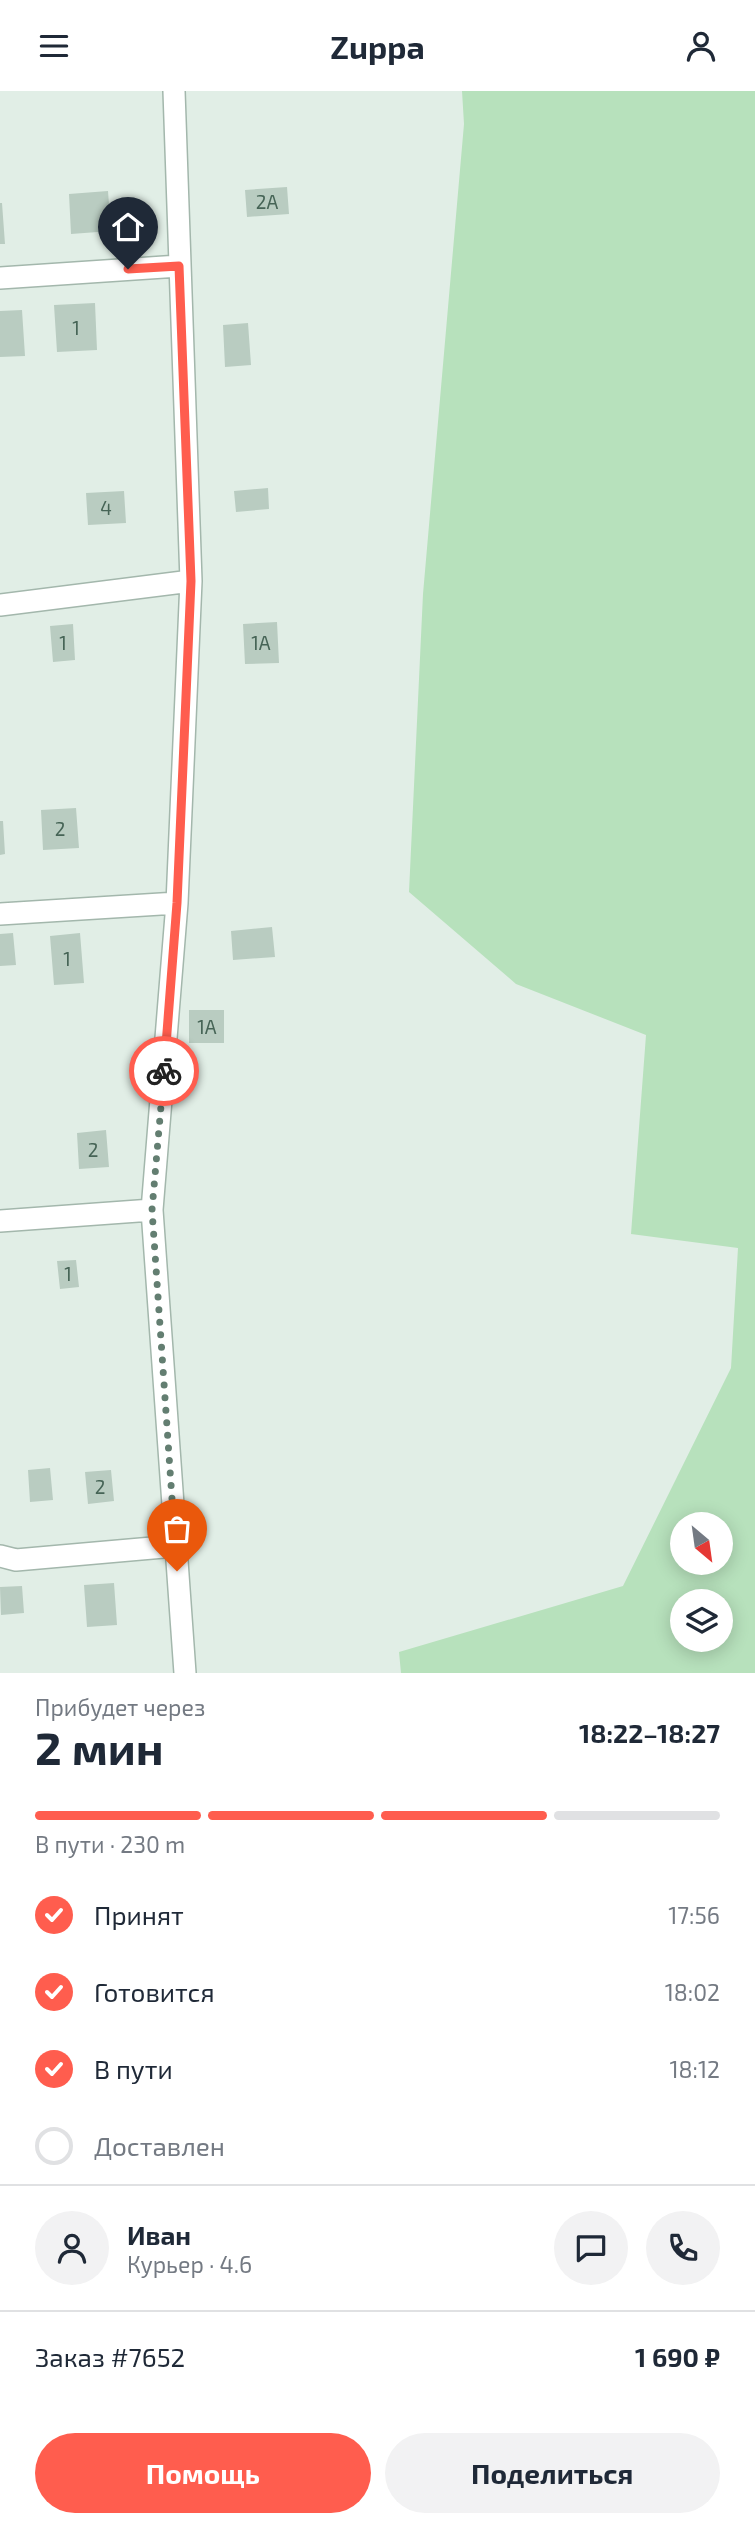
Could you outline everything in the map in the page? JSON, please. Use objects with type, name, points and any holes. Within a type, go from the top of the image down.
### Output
[{"type":"street","points":[[174,91],[191,581],[177,903],[152,1210],[185,1673]]},
{"type":"street","points":[[0,278],[179,266]]},
{"type":"street","points":[[0,605],[191,581]]},
{"type":"street","points":[[0,914],[177,903]]},
{"type":"street","points":[[0,1221],[152,1210]]},
{"type":"street","points":[[0,1556],[16,1560],[175,1545]]},
{"type":"green space","points":[[462,91],[755,91],[755,1673],[401,1673],[399,1652],[623,1586],[731,1368],[738,1248],[631,1234],[646,1035],[516,984],[409,892],[423,594],[464,124]]},
{"type":"building","points":[[287,187],[289,214],[247,217],[245,190]]},
{"type":"building","points":[[108,191],[111,231],[71,234],[69,194]]},
{"type":"building","points":[[2,203],[5,244],[0,244]]},
{"type":"building","points":[[95,303],[97,350],[57,352],[54,305]]},
{"type":"building","points":[[22,310],[25,356],[0,357],[0,311]]},
{"type":"building","points":[[248,323],[251,365],[225,367],[223,325]]},
{"type":"building","points":[[268,488],[269,509],[236,512],[234,491]]},
{"type":"building","points":[[124,491],[126,523],[88,525],[86,493]]},
{"type":"building","points":[[277,622],[279,663],[245,664],[243,624]]},
{"type":"building","points":[[73,624],[75,660],[53,662],[50,626]]},
{"type":"building","points":[[76,808],[79,848],[43,850],[41,810]]},
{"type":"building","points":[[0,821],[3,821],[5,854],[0,855]]},
{"type":"building","points":[[272,927],[275,957],[233,960],[231,931]]},
{"type":"building","points":[[13,933],[16,965],[0,966],[0,934]]},
{"type":"building","points":[[80,933],[84,983],[54,985],[50,936]]},
{"type":"building","points":[[189,1010],[224,1010],[224,1043],[189,1043]]},
{"type":"building","points":[[106,1130],[109,1167],[79,1169],[77,1133]]},
{"type":"building","points":[[76,1260],[79,1287],[60,1289],[57,1261]]},
{"type":"building","points":[[50,1468],[53,1500],[30,1502],[28,1470]]},
{"type":"building","points":[[111,1470],[114,1501],[88,1504],[85,1472]]},
{"type":"building","points":[[114,1583],[117,1625],[87,1627],[84,1585]]},
{"type":"building","points":[[22,1586],[24,1613],[1,1615],[0,1587]]},
{"type":"way so far","points":[[164,1071],[152,1210],[177,1571]]},
{"type":"route","points":[[128,269],[179,266],[191,581],[177,903],[164,1071]]}]
